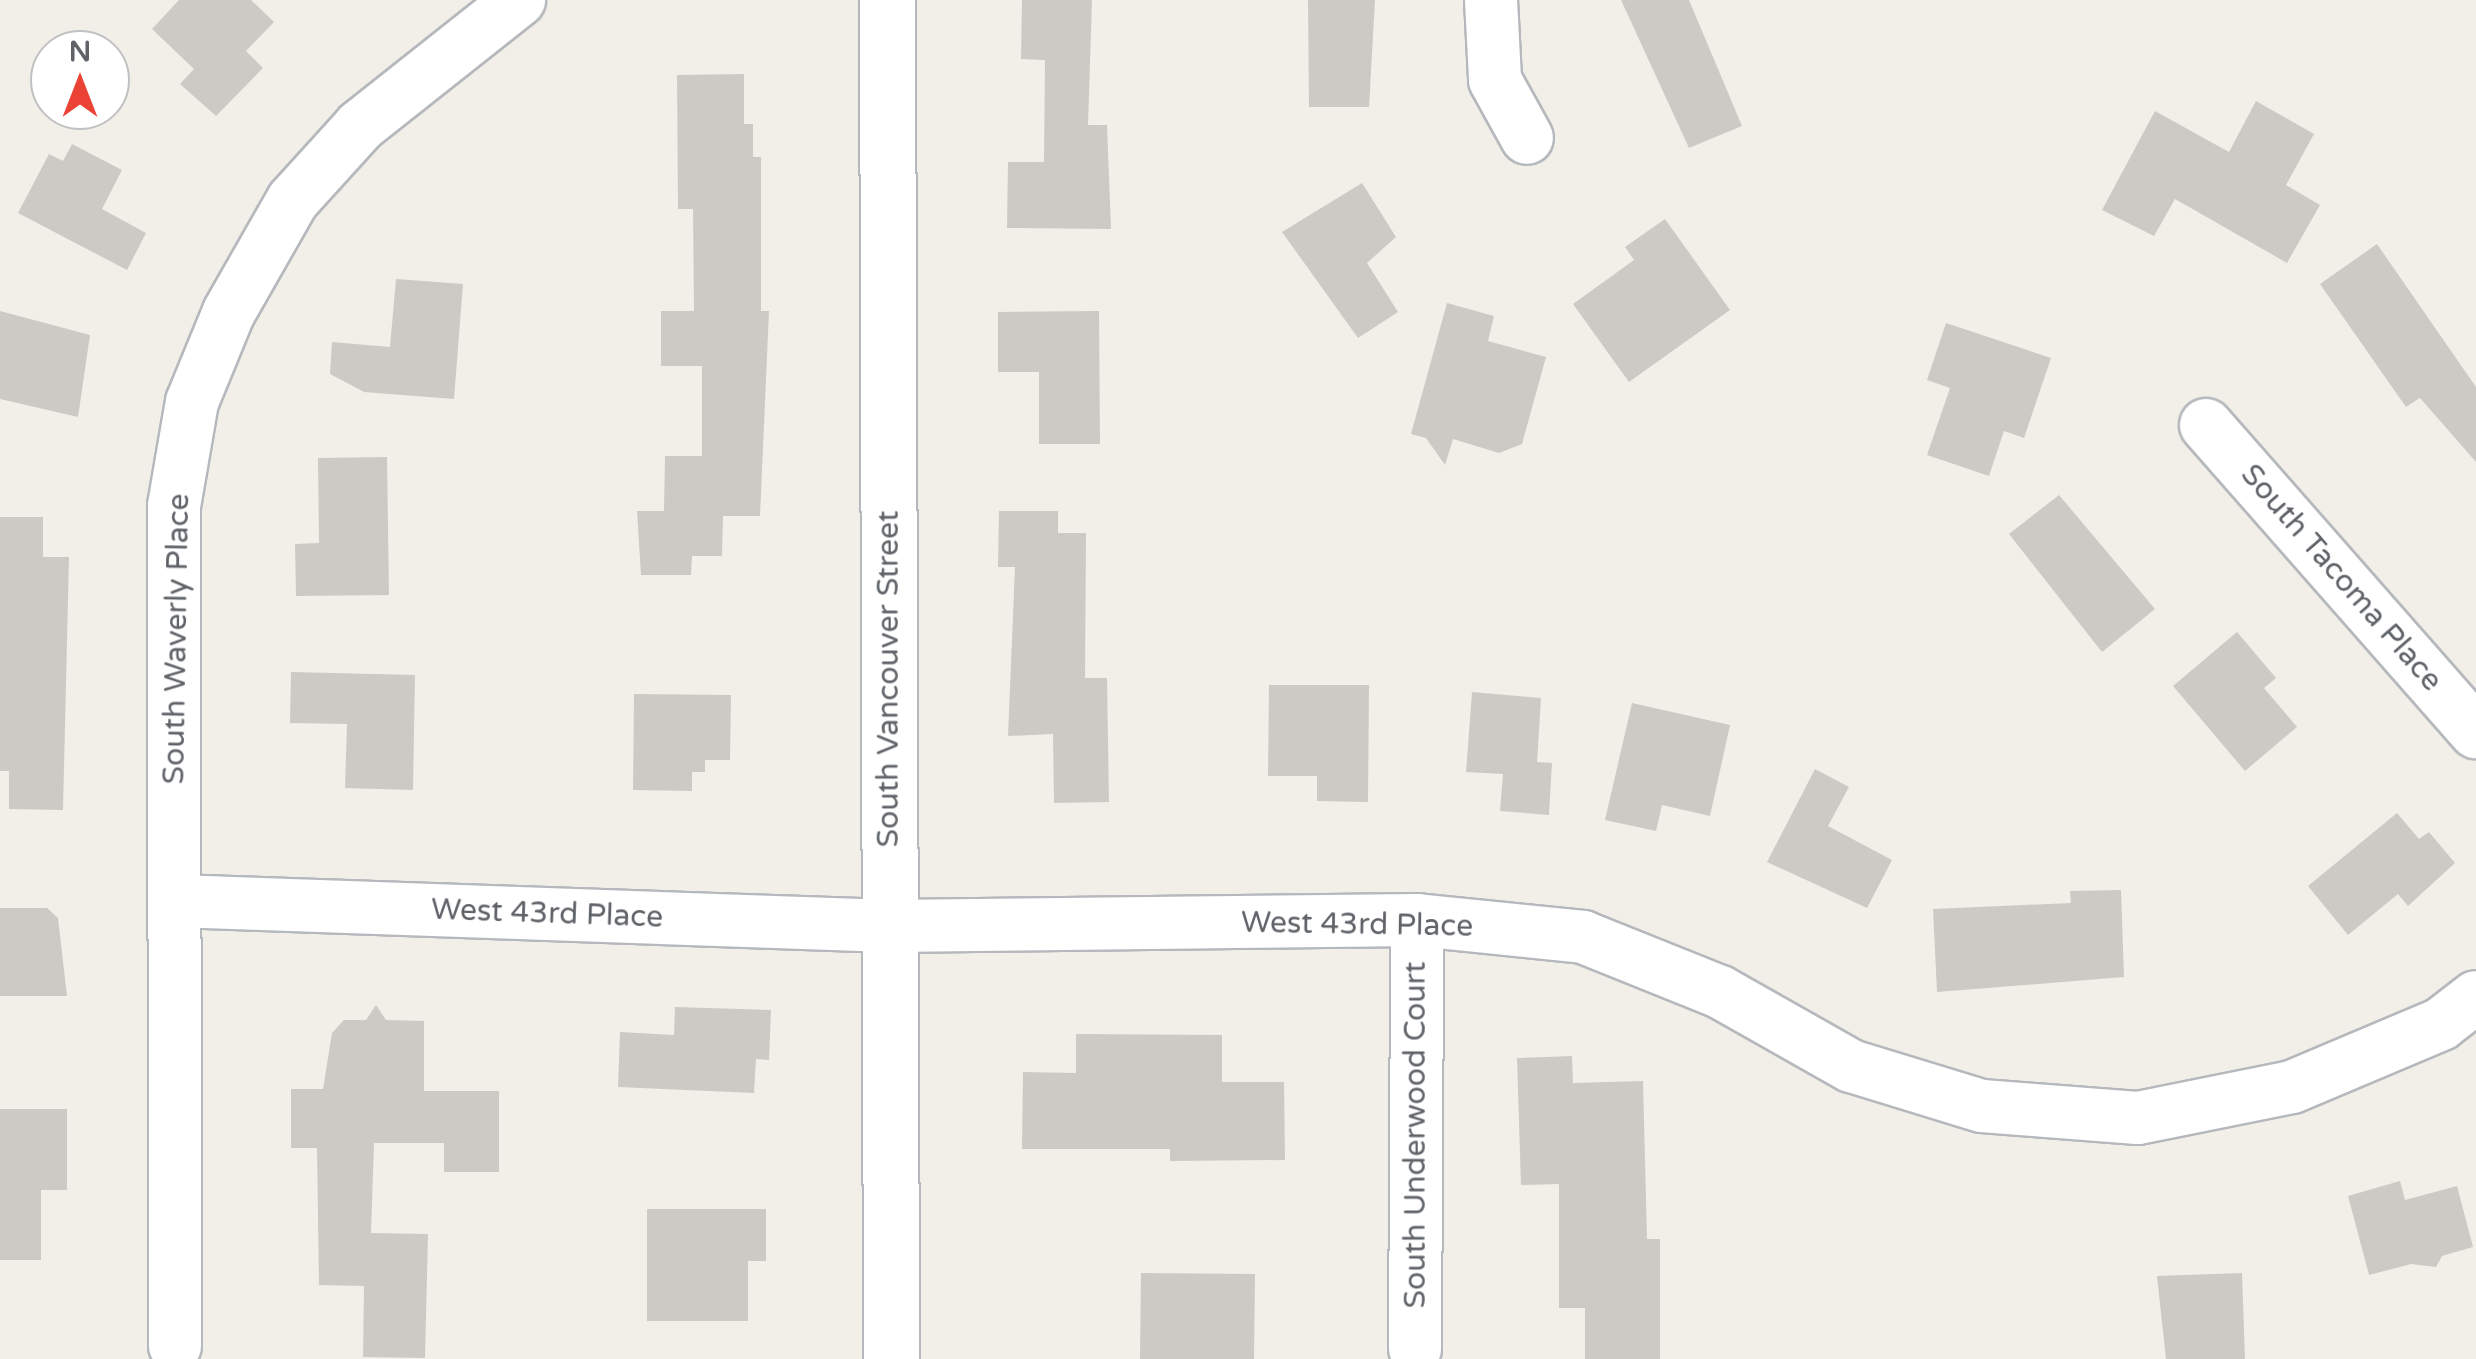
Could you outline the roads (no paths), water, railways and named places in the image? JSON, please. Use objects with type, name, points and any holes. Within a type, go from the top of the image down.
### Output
[{"type":"street","name":"South Waverly Place","points":[[175,1346],[174,506],[192,402],[229,312],[293,200],[360,126],[519,0]]},
{"type":"street","name":"South Vancouver Street","points":[[888,0],[891,1359]]},
{"type":"street","points":[[1491,0],[1495,80],[1527,138]]},
{"type":"street","name":"South Tacoma Place","points":[[2206,425],[2476,732]]},
{"type":"street","name":"West 43rd Place","points":[[176,901],[890,926],[1417,920],[1583,937],[1720,992],[1851,1066],[1982,1106],[2138,1118],[2292,1086],[2441,1024],[2476,997]]},
{"type":"street","name":"South Underwood Court","points":[[1415,1349],[1417,920]]}]
